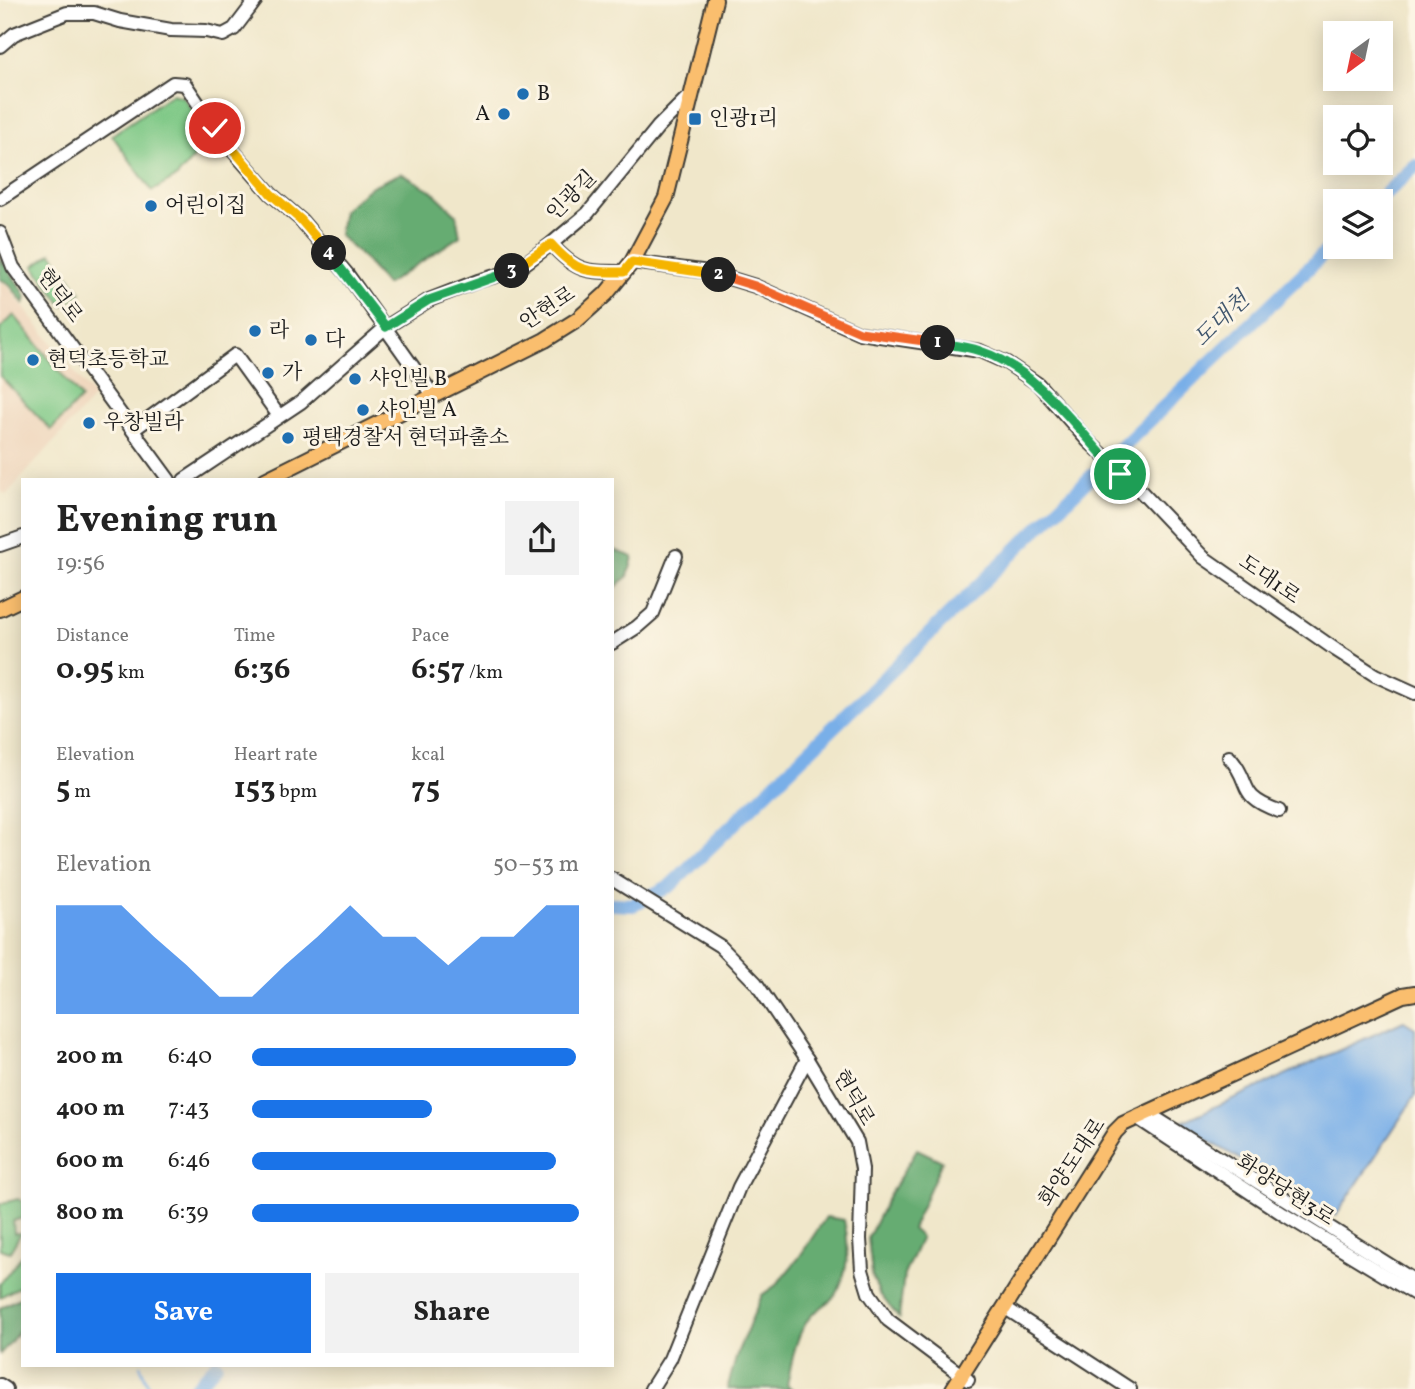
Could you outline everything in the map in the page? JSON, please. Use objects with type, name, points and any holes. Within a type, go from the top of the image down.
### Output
[{"type":"main road","name":"안현로","points":[[269,478],[545,340],[577,320],[606,294],[628,267],[666,198],[715,0]]},
{"type":"main road","points":[[0,609],[21,599]]},
{"type":"main road","name":"화양도대로","points":[[953,1389],[964,1382],[1115,1132],[1144,1115],[1391,1001],[1415,994]]},
{"type":"street","points":[[0,46],[14,34],[67,13],[94,13],[120,21],[171,30],[206,31],[223,35],[234,29],[256,0]]},
{"type":"street","points":[[0,200],[173,83],[185,84],[220,136],[271,194],[301,220],[347,274],[433,395]]},
{"type":"street","name":"인광길","points":[[187,478],[301,402],[386,327],[429,300],[516,270],[551,244],[588,213],[659,127],[690,98]]},
{"type":"street","name":"현덕로","points":[[0,233],[13,267],[168,478]]},
{"type":"street","points":[[551,244],[574,267],[587,271],[628,267]]},
{"type":"street","name":"도대1로","points":[[628,267],[709,272],[755,286],[860,332],[980,351],[1007,363],[1038,384],[1088,441],[1120,474],[1130,480],[1203,557],[1376,675],[1415,693]]},
{"type":"street","points":[[132,430],[235,355],[279,416]]},
{"type":"street","points":[[0,545],[21,538]]},
{"type":"street","points":[[614,642],[653,613],[676,556]]},
{"type":"street","points":[[1229,757],[1239,768],[1244,788],[1254,801],[1279,811]]},
{"type":"street","name":"현덕로","points":[[614,880],[703,934],[731,956],[756,983],[807,1059],[857,1142],[863,1169],[860,1239],[862,1270],[869,1293],[888,1320],[964,1382]]},
{"type":"street","points":[[651,1389],[670,1359],[739,1187],[807,1059]]},
{"type":"street","name":"화양당현3로","points":[[1144,1115],[1415,1281]]},
{"type":"street","name":"화양당현3로","points":[[1144,1115],[1283,1214],[1415,1294]]},
{"type":"street","points":[[1005,1312],[1116,1389]]},
{"type":"street","points":[[1005,1312],[1130,1389]]},
{"type":"street","points":[[0,1385],[6,1389]]},
{"type":"shaded area","name":"현덕초등학교","points":[[0,282],[7,286],[94,397],[6,495],[0,490]]},
{"type":"green space","points":[[172,94],[183,97],[211,138],[177,177],[152,191],[112,135]]},
{"type":"green space","points":[[401,173],[432,191],[456,214],[460,236],[386,285],[339,235],[343,210],[372,186]]},
{"type":"green space","points":[[52,253],[81,293],[63,306],[34,266]]},
{"type":"green space","points":[[0,258],[24,292],[24,304],[9,284],[0,279]]},
{"type":"green space","points":[[14,315],[81,398],[51,430],[0,376],[0,329]]},
{"type":"green space","points":[[614,550],[633,557],[628,576],[614,589]]},
{"type":"green space","points":[[917,1149],[942,1161],[912,1229],[921,1237],[904,1275],[899,1318],[879,1293],[872,1275],[868,1238],[888,1197]]},
{"type":"green space","points":[[18,1199],[21,1201],[21,1219],[13,1221],[14,1233],[21,1233],[10,1252],[0,1249],[0,1204]]},
{"type":"green space","points":[[826,1217],[844,1220],[847,1239],[846,1268],[835,1295],[810,1317],[801,1332],[787,1385],[792,1389],[727,1389],[738,1351],[762,1295],[776,1285],[798,1259]]},
{"type":"green space","points":[[21,1257],[21,1286],[0,1297],[0,1284]]},
{"type":"green space","points":[[21,1297],[20,1328],[0,1354],[0,1308]]},
{"type":"water","points":[[1404,1021],[1415,1028],[1415,1096],[1336,1216],[1179,1123]]},
{"type":"waterway","name":"도대천","points":[[1391,189],[1415,166]]},
{"type":"waterway","points":[[614,904],[633,905],[670,886],[1323,254]]},
{"type":"waterway","points":[[141,1367],[150,1389]]},
{"type":"waterway","points":[[194,1389],[214,1367]]},
{"type":"place","name":"B","points":[[523,94]]},
{"type":"place","name":"A","points":[[504,114]]},
{"type":"place","name":"인광1리","points":[[695,119]]},
{"type":"place","name":"어린이집","points":[[151,206]]},
{"type":"place","name":"라","points":[[255,331]]},
{"type":"place","name":"다","points":[[311,340]]},
{"type":"place","name":"현덕초등학교","points":[[33,360]]},
{"type":"place","name":"가","points":[[268,373]]},
{"type":"place","name":"샤인빌 B","points":[[355,379]]},
{"type":"place","name":"샤인빌 A","points":[[363,410]]},
{"type":"place","name":"우창빌라","points":[[89,423]]},
{"type":"place","name":"평택경찰서 현덕파출소","points":[[288,438]]},
{"type":"route","points":[[215,128],[271,194],[301,220],[347,274],[386,327],[429,300],[516,270],[551,244],[574,267],[587,271],[624,272],[632,262],[709,272],[755,286],[860,332],[953,345],[980,351],[1007,363],[1038,384],[1120,474]]}]
